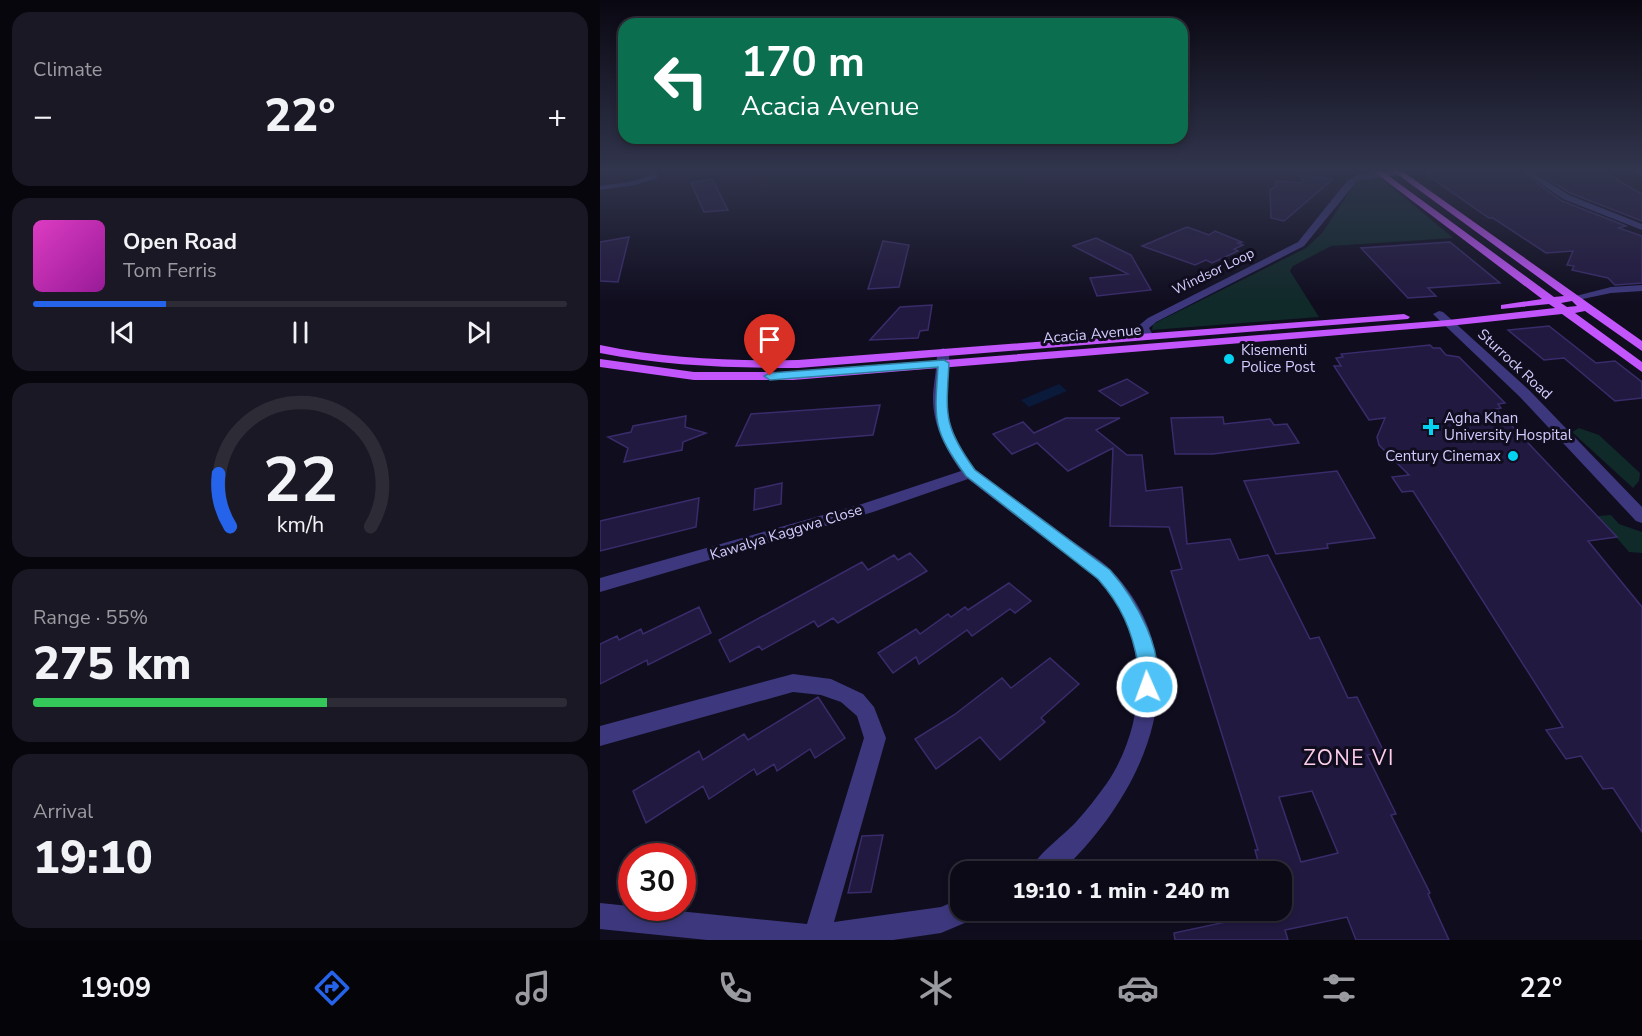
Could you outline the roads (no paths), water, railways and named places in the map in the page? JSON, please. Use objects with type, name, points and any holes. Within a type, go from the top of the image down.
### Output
[{"type":"main road","points":[[1436,215],[1642,368]]},
{"type":"main road","points":[[1460,215],[1579,296]]},
{"type":"main road","name":"Acacia Avenue","points":[[600,349],[664,360],[736,365],[943,358],[1444,319],[1579,296]]},
{"type":"main road","points":[[1587,308],[1642,347]]},
{"type":"main road","name":"Acacia Avenue","points":[[600,363],[643,371],[724,377],[793,376],[1147,335],[1567,312],[1587,308]]},
{"type":"street","name":"Windsor Loop","points":[[1147,335],[1143,327],[1152,320],[1300,244],[1311,235],[1326,215]]},
{"type":"street","points":[[1613,215],[1642,226]]},
{"type":"street","points":[[1587,308],[1579,296],[1642,288]]},
{"type":"street","name":"Sturrock Road","points":[[1444,319],[1525,394],[1642,517]]},
{"type":"street","points":[[943,358],[940,396],[943,429],[970,473],[1104,574],[1121,594],[1138,625],[1148,668],[1144,725],[1122,783],[1091,826],[1053,861]]},
{"type":"street","name":"Kawalya Kaggwa Close","points":[[600,585],[867,508],[970,473]]},
{"type":"street","points":[[600,736],[793,682],[818,684],[842,693],[864,708],[875,738],[816,938]]},
{"type":"street","points":[[600,916],[816,938],[941,920],[950,916]]},
{"type":"water","points":[[1059,384],[1067,391],[1029,407],[1021,400]]},
{"type":"place","name":"Kisementi Police Post","points":[[1229,359]]},
{"type":"place","name":"Agha Khan University Hospital","points":[[1431,427]]},
{"type":"place","name":"Century Cinemax","points":[[1513,456]]},
{"type":"district","name":"ZONE VI","points":[[1349,758]]}]
